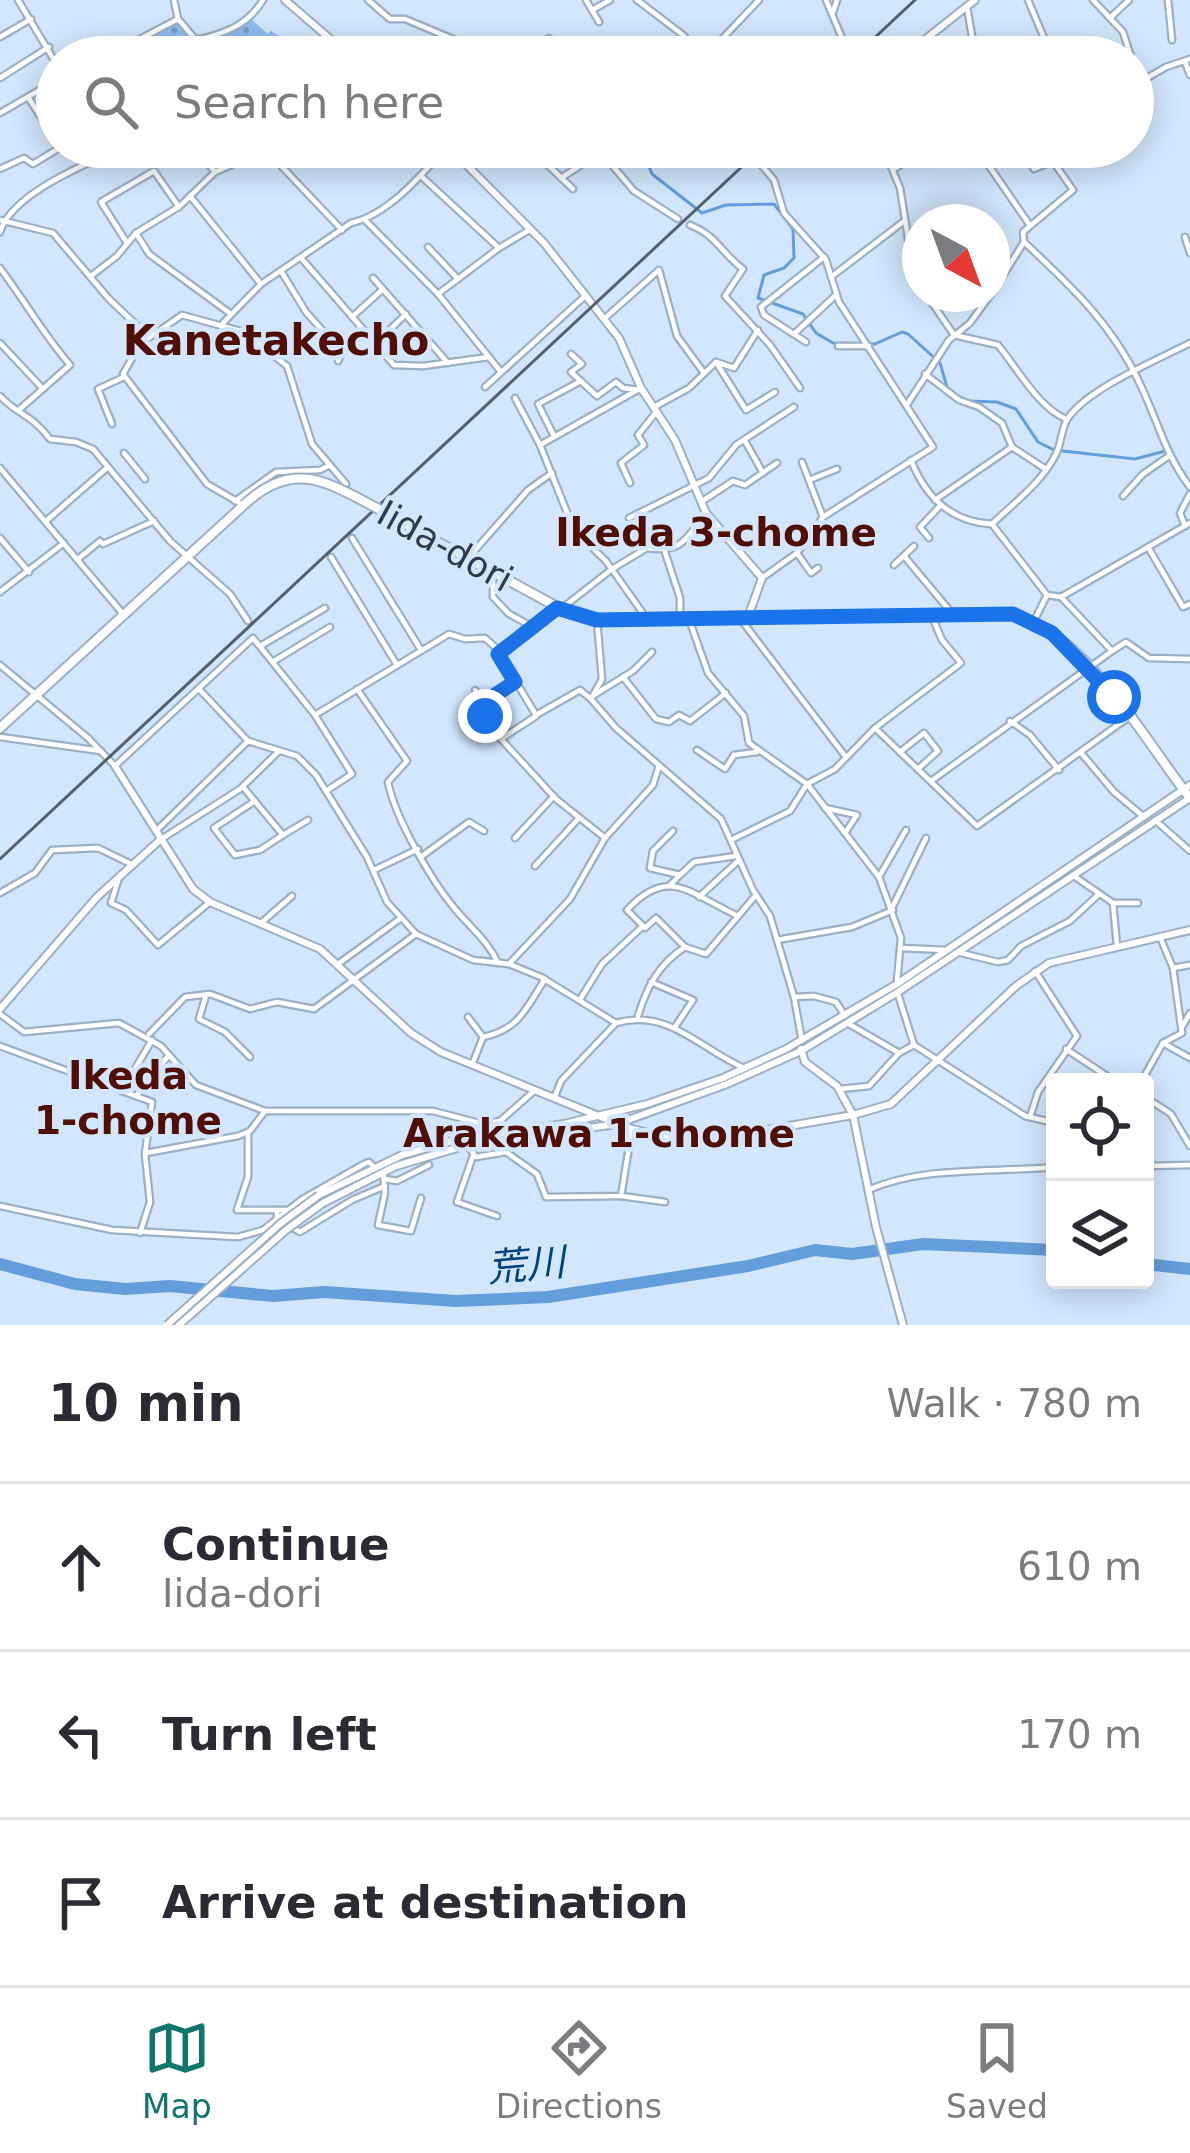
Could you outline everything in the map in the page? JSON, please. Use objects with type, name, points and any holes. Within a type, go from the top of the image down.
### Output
[{"type":"main road","name":"Iida-dori","points":[[0,728],[242,503],[282,479],[322,481],[559,608],[597,620],[1013,614],[1034,621]]},
{"type":"main road","points":[[1034,621],[1090,669],[1189,793]]},
{"type":"street","points":[[18,0],[42,36]]},
{"type":"street","points":[[174,0],[178,19],[193,36]]},
{"type":"street","points":[[217,36],[247,20],[263,0]]},
{"type":"street","points":[[285,0],[325,36]]},
{"type":"street","points":[[368,0],[390,19],[405,19],[446,36]]},
{"type":"street","points":[[586,0],[599,22]]},
{"type":"street","points":[[592,10],[610,0]]},
{"type":"street","points":[[637,0],[685,36]]},
{"type":"street","points":[[739,0],[748,11]]},
{"type":"street","points":[[724,36],[759,0]]},
{"type":"street","points":[[826,0],[842,36]]},
{"type":"street","points":[[833,11],[837,0]]},
{"type":"street","points":[[929,36],[975,0]]},
{"type":"street","points":[[1028,0],[1043,36]]},
{"type":"street","points":[[1093,0],[1124,36]]},
{"type":"street","points":[[1110,18],[1130,0]]},
{"type":"street","points":[[1168,0],[1172,40]]},
{"type":"street","points":[[967,7],[972,36]]},
{"type":"street","points":[[0,37],[31,19]]},
{"type":"street","points":[[146,36],[178,19]]},
{"type":"street","points":[[0,78],[36,55]]},
{"type":"street","points":[[1154,74],[1188,60],[1190,76]]},
{"type":"street","points":[[0,113],[36,92]]},
{"type":"street","points":[[28,97],[36,110]]},
{"type":"street","points":[[0,169],[24,158],[36,162]]},
{"type":"street","points":[[0,232],[2,221],[49,182],[78,168]]},
{"type":"street","points":[[211,168],[214,172]]},
{"type":"street","points":[[92,276],[136,233],[179,207],[214,172],[224,168]]},
{"type":"street","points":[[286,168],[342,230]]},
{"type":"street","points":[[223,323],[261,284],[365,220],[428,168]]},
{"type":"street","points":[[467,168],[531,229],[619,338],[641,389],[675,440],[706,513],[762,578]]},
{"type":"street","points":[[551,168],[573,189]]},
{"type":"street","points":[[561,178],[576,168]]},
{"type":"street","points":[[615,168],[634,191],[678,219]]},
{"type":"street","points":[[764,168],[774,180],[784,213],[824,257],[836,295],[933,447],[824,517],[797,553],[762,578],[743,617],[846,758]]},
{"type":"street","points":[[895,168],[902,204]]},
{"type":"street","points":[[990,168],[1029,224]]},
{"type":"street","points":[[1010,264],[1029,224],[1073,190],[1057,168]]},
{"type":"street","points":[[127,243],[101,202],[154,171],[179,207]]},
{"type":"street","points":[[421,176],[499,248]]},
{"type":"street","points":[[190,196],[261,284]]},
{"type":"street","points":[[365,220],[438,294],[501,372]]},
{"type":"street","points":[[2,221],[53,233],[148,336]]},
{"type":"street","points":[[831,277],[902,223]]},
{"type":"street","points":[[690,225],[712,234],[743,269],[725,296],[758,330],[800,388]]},
{"type":"street","points":[[438,294],[531,229]]},
{"type":"street","points":[[136,233],[149,254],[231,314]]},
{"type":"street","points":[[1185,237],[1190,253]]},
{"type":"street","points":[[992,524],[1047,595],[1061,597],[1188,525],[1180,513],[1190,490],[1169,456],[1133,372],[1093,307],[1024,242]]},
{"type":"street","points":[[428,247],[458,279]]},
{"type":"street","points":[[806,342],[764,315],[761,307],[824,257]]},
{"type":"street","points":[[302,259],[394,365],[489,357]]},
{"type":"street","points":[[0,268],[30,309],[36,326],[70,365],[19,410]]},
{"type":"street","points":[[604,319],[659,270],[677,336],[704,374]]},
{"type":"street","points":[[281,272],[323,331]]},
{"type":"street","points":[[373,278],[448,363]]},
{"type":"street","points":[[352,317],[383,289]]},
{"type":"street","points":[[794,334],[836,295]]},
{"type":"street","points":[[485,387],[585,296]]},
{"type":"street","points":[[938,312],[954,335],[998,345],[1019,379],[1055,415],[1066,419]]},
{"type":"street","points":[[908,403],[954,335],[978,312]]},
{"type":"street","points":[[376,343],[406,314]]},
{"type":"street","points":[[124,377],[128,359],[148,336],[182,315],[244,332],[287,366],[312,444],[346,484]]},
{"type":"street","points":[[338,361],[348,340],[362,328]]},
{"type":"street","points":[[716,362],[734,368],[758,330]]},
{"type":"street","points":[[911,460],[940,506],[971,523],[992,524],[1057,454],[1066,419],[1133,372],[1190,343]]},
{"type":"street","points":[[0,344],[43,389]]},
{"type":"street","points":[[838,346],[869,346]]},
{"type":"street","points":[[572,354],[582,364],[571,372],[597,396],[616,382],[623,388],[641,389]]},
{"type":"street","points":[[630,483],[621,463],[644,445],[638,435],[656,409],[689,388],[716,362]]},
{"type":"street","points":[[716,362],[746,410],[775,392]]},
{"type":"street","points":[[926,374],[959,400],[980,407],[1002,423],[1012,447],[1046,469]]},
{"type":"street","points":[[112,424],[98,389],[124,377]]},
{"type":"street","points":[[124,377],[207,484],[242,503],[276,472],[320,470],[329,465]]},
{"type":"street","points":[[555,437],[538,404],[581,381]]},
{"type":"street","points":[[540,445],[641,389]]},
{"type":"street","points":[[0,396],[34,418],[50,440],[86,445],[187,556],[230,594],[248,621]]},
{"type":"street","points":[[515,398],[540,445],[574,530],[612,568],[647,619]]},
{"type":"street","points":[[629,518],[709,478],[743,439],[794,407]]},
{"type":"street","points":[[743,439],[763,473]]},
{"type":"street","points":[[935,500],[1012,447]]},
{"type":"street","points":[[124,454],[145,479]]},
{"type":"street","points":[[1123,496],[1169,456]]},
{"type":"street","points":[[802,462],[824,517]]},
{"type":"street","points":[[701,502],[733,481],[745,485],[777,464]]},
{"type":"street","points":[[46,521],[108,467]]},
{"type":"street","points":[[0,468],[123,614]]},
{"type":"street","points":[[809,480],[837,469]]},
{"type":"street","points":[[467,559],[536,482],[551,473]]},
{"type":"street","points":[[929,538],[920,527],[940,506]]},
{"type":"street","points":[[498,654],[612,568],[647,548],[665,552],[692,537],[706,513]]},
{"type":"street","points":[[78,560],[100,541],[103,544],[154,521]]},
{"type":"street","points":[[0,538],[29,572]]},
{"type":"street","points":[[352,538],[422,651]]},
{"type":"street","points":[[0,592],[64,543]]},
{"type":"street","points":[[894,565],[914,546]]},
{"type":"street","points":[[1148,547],[1183,607],[1190,604]]},
{"type":"street","points":[[665,552],[684,619],[708,673],[744,716],[749,742],[807,784],[879,877],[901,948],[897,988],[914,1045],[1030,1117],[1046,1121]]},
{"type":"street","points":[[797,553],[811,573],[818,568]]},
{"type":"street","points":[[904,556],[952,614]]},
{"type":"street","points":[[331,557],[397,665]]},
{"type":"street","points":[[493,572],[493,597],[509,614],[535,628]]},
{"type":"street","points":[[1034,621],[1047,595]]},
{"type":"street","points":[[1061,597],[1112,651]]},
{"type":"street","points":[[262,645],[325,608]]},
{"type":"street","points":[[731,839],[790,811],[807,784],[828,775],[874,728],[961,663],[942,640],[932,614]]},
{"type":"street","points":[[592,697],[602,679],[597,620]]},
{"type":"street","points":[[274,661],[330,627]]},
{"type":"street","points":[[315,715],[449,634],[485,638],[536,716]]},
{"type":"street","points":[[115,766],[253,638],[315,715],[352,774],[326,792]]},
{"type":"street","points":[[931,781],[1126,642],[1149,658],[1190,658]]},
{"type":"street","points":[[592,697],[652,652]]},
{"type":"street","points":[[0,665],[115,766],[194,889],[210,902],[307,941],[411,1033],[441,1052],[617,1124],[668,1138],[719,1138],[853,1115],[900,1099],[1035,971],[1069,956],[1190,930]]},
{"type":"street","points":[[623,677],[656,719],[668,722],[679,715],[690,721],[728,692]]},
{"type":"street","points":[[483,703],[515,682]]},
{"type":"street","points":[[198,688],[248,741],[297,756],[326,792],[387,902],[416,934],[473,960],[509,964],[545,979],[616,1023]]},
{"type":"street","points":[[357,688],[407,760],[388,782],[418,849],[453,907],[492,949],[498,963]]},
{"type":"street","points":[[475,690],[501,739],[554,796],[605,838]]},
{"type":"street","points":[[501,739],[580,690],[592,697],[616,728],[721,819],[770,916],[794,997],[806,1062],[838,1089],[853,1115],[904,1325]]},
{"type":"street","points":[[874,728],[977,826],[1129,716]]},
{"type":"street","points":[[1010,721],[1030,735],[1059,770]]},
{"type":"street","points":[[899,752],[923,733],[938,751],[918,769]]},
{"type":"street","points":[[0,737],[101,751]]},
{"type":"street","points":[[248,741],[0,1011],[24,1032],[119,1023],[149,1038],[196,1085],[266,1111],[433,1111],[485,1124],[500,1121],[534,1091]]},
{"type":"street","points":[[697,750],[725,769],[740,752],[757,752]]},
{"type":"street","points":[[158,836],[243,787],[278,752]]},
{"type":"street","points":[[1082,754],[1114,792],[1144,817]]},
{"type":"street","points":[[509,964],[569,899],[605,838],[653,785],[659,766]]},
{"type":"street","points":[[243,787],[283,835]]},
{"type":"street","points":[[897,988],[1144,817],[1189,793]]},
{"type":"street","points":[[179,1325],[321,1199],[466,1145],[617,1124],[727,1084],[802,1046],[957,952],[1189,793]]},
{"type":"street","points":[[515,838],[554,796]]},
{"type":"street","points":[[255,801],[214,828],[235,855],[260,850],[308,820]]},
{"type":"street","points":[[825,808],[856,814],[844,835]]},
{"type":"street","points":[[535,866],[579,818]]},
{"type":"street","points":[[1155,820],[1190,851]]},
{"type":"street","points":[[422,856],[469,822],[484,831]]},
{"type":"street","points":[[879,877],[906,830]]},
{"type":"street","points":[[673,831],[653,850],[650,868],[680,875]]},
{"type":"street","points":[[777,940],[853,927],[892,909],[926,838]]},
{"type":"street","points":[[0,893],[34,873],[52,850],[98,848],[133,865]]},
{"type":"street","points":[[373,871],[418,849]]},
{"type":"street","points":[[643,926],[627,910],[646,890],[671,884],[694,862],[738,858]]},
{"type":"street","points":[[698,898],[738,858]]},
{"type":"street","points":[[1072,875],[1112,903],[1138,903]]},
{"type":"street","points":[[119,877],[111,903],[126,910],[158,945],[210,902]]},
{"type":"street","points":[[671,884],[736,915]]},
{"type":"street","points":[[957,952],[1008,960],[1021,946],[1070,921],[1099,894]]},
{"type":"street","points":[[580,998],[602,964],[643,926],[656,919],[685,947],[706,954],[756,895]]},
{"type":"street","points":[[261,923],[292,896]]},
{"type":"street","points":[[1112,903],[1118,946]]},
{"type":"street","points":[[338,964],[401,918]]},
{"type":"street","points":[[122,1091],[149,1038],[185,997],[206,995],[250,1009],[277,1002],[314,1009],[416,934]]},
{"type":"street","points":[[1146,1073],[1163,1043],[1182,1033],[1173,968],[1160,937]]},
{"type":"street","points":[[638,1017],[666,959],[685,947]]},
{"type":"street","points":[[901,948],[946,950]]},
{"type":"street","points":[[1173,968],[1190,965]]},
{"type":"street","points":[[1030,1117],[1038,1092],[1077,1036],[1035,971]]},
{"type":"street","points":[[483,1037],[504,1033],[515,1024],[545,979]]},
{"type":"street","points":[[651,982],[693,1000],[675,1027]]},
{"type":"street","points":[[206,995],[200,1019],[225,1032],[250,1057]]},
{"type":"street","points":[[794,997],[836,1002],[847,1020],[898,1053]]},
{"type":"street","points":[[1182,1027],[1190,1013]]},
{"type":"street","points":[[468,1017],[483,1037]]},
{"type":"street","points":[[554,1099],[561,1081],[616,1023],[638,1017],[675,1027],[723,1060],[744,1068]]},
{"type":"street","points":[[472,1065],[483,1037]]},
{"type":"street","points":[[1163,1043],[1189,1056]]},
{"type":"street","points":[[838,1089],[868,1086],[898,1053],[914,1045]]},
{"type":"street","points":[[0,1046],[152,1102],[145,1154],[150,1202],[140,1233]]},
{"type":"street","points":[[166,1325],[281,1223],[374,1167],[486,1134],[647,1104],[802,1046]]},
{"type":"street","points":[[1066,1049],[1102,1073]]},
{"type":"street","points":[[136,1096],[169,1055]]},
{"type":"street","points":[[1154,1103],[1171,1114],[1190,1146]]},
{"type":"street","points":[[145,1154],[248,1132],[266,1111]]},
{"type":"street","points":[[485,1124],[486,1134]]},
{"type":"street","points":[[621,1196],[632,1129]]},
{"type":"street","points":[[248,1132],[248,1177],[237,1210],[288,1210]]},
{"type":"street","points":[[466,1145],[473,1156]]},
{"type":"street","points":[[473,1156],[506,1151],[537,1174],[547,1197],[621,1196],[665,1202]]},
{"type":"street","points":[[473,1156],[457,1202],[497,1216]]},
{"type":"street","points":[[0,1207],[140,1233],[238,1237],[263,1230],[364,1164],[374,1167]]},
{"type":"street","points":[[277,1219],[300,1232],[384,1179],[397,1181],[429,1165]]},
{"type":"street","points":[[1154,1166],[1190,1165]]},
{"type":"street","points":[[869,1193],[886,1181],[1046,1166]]},
{"type":"street","points":[[384,1179],[378,1225],[411,1232],[421,1198]]},
{"type":"street","points":[[277,1210],[277,1219]]},
{"type":"shaded area","points":[[251,19],[268,34],[279,36],[224,36]]},
{"type":"shaded area","points":[[175,23],[187,36],[153,36]]},
{"type":"waterway","points":[[650,168],[702,213],[726,205],[774,204],[793,229],[794,258],[784,268],[764,275],[758,298],[803,314],[816,333],[833,343],[875,344],[902,332],[908,334],[940,363],[947,387],[955,394],[968,401],[997,402],[1016,409],[1038,442],[1054,450],[1135,459],[1169,450]]},
{"type":"waterway","name":"荒川","points":[[0,1264],[75,1284],[125,1289],[170,1286],[273,1296],[324,1292],[456,1301],[548,1297],[748,1266],[815,1250],[852,1254],[923,1244],[1046,1250]]},
{"type":"waterway","name":"荒川","points":[[1154,1265],[1190,1269]]},
{"type":"railway","points":[[876,36],[915,0]]},
{"type":"railway","points":[[0,859],[740,168]]},
{"type":"district","name":"Kanetakecho","points":[[276,340]]},
{"type":"district","name":"Ikeda 3-chome","points":[[716,532]]},
{"type":"district","name":"Ikeda 1-chome","points":[[128,1098]]},
{"type":"district","name":"Arakawa 1-chome","points":[[599,1133]]},
{"type":"route","points":[[485,716],[490,712],[483,703],[515,682],[498,654],[557,608],[597,620],[1013,614],[1052,633],[1114,697]]}]
